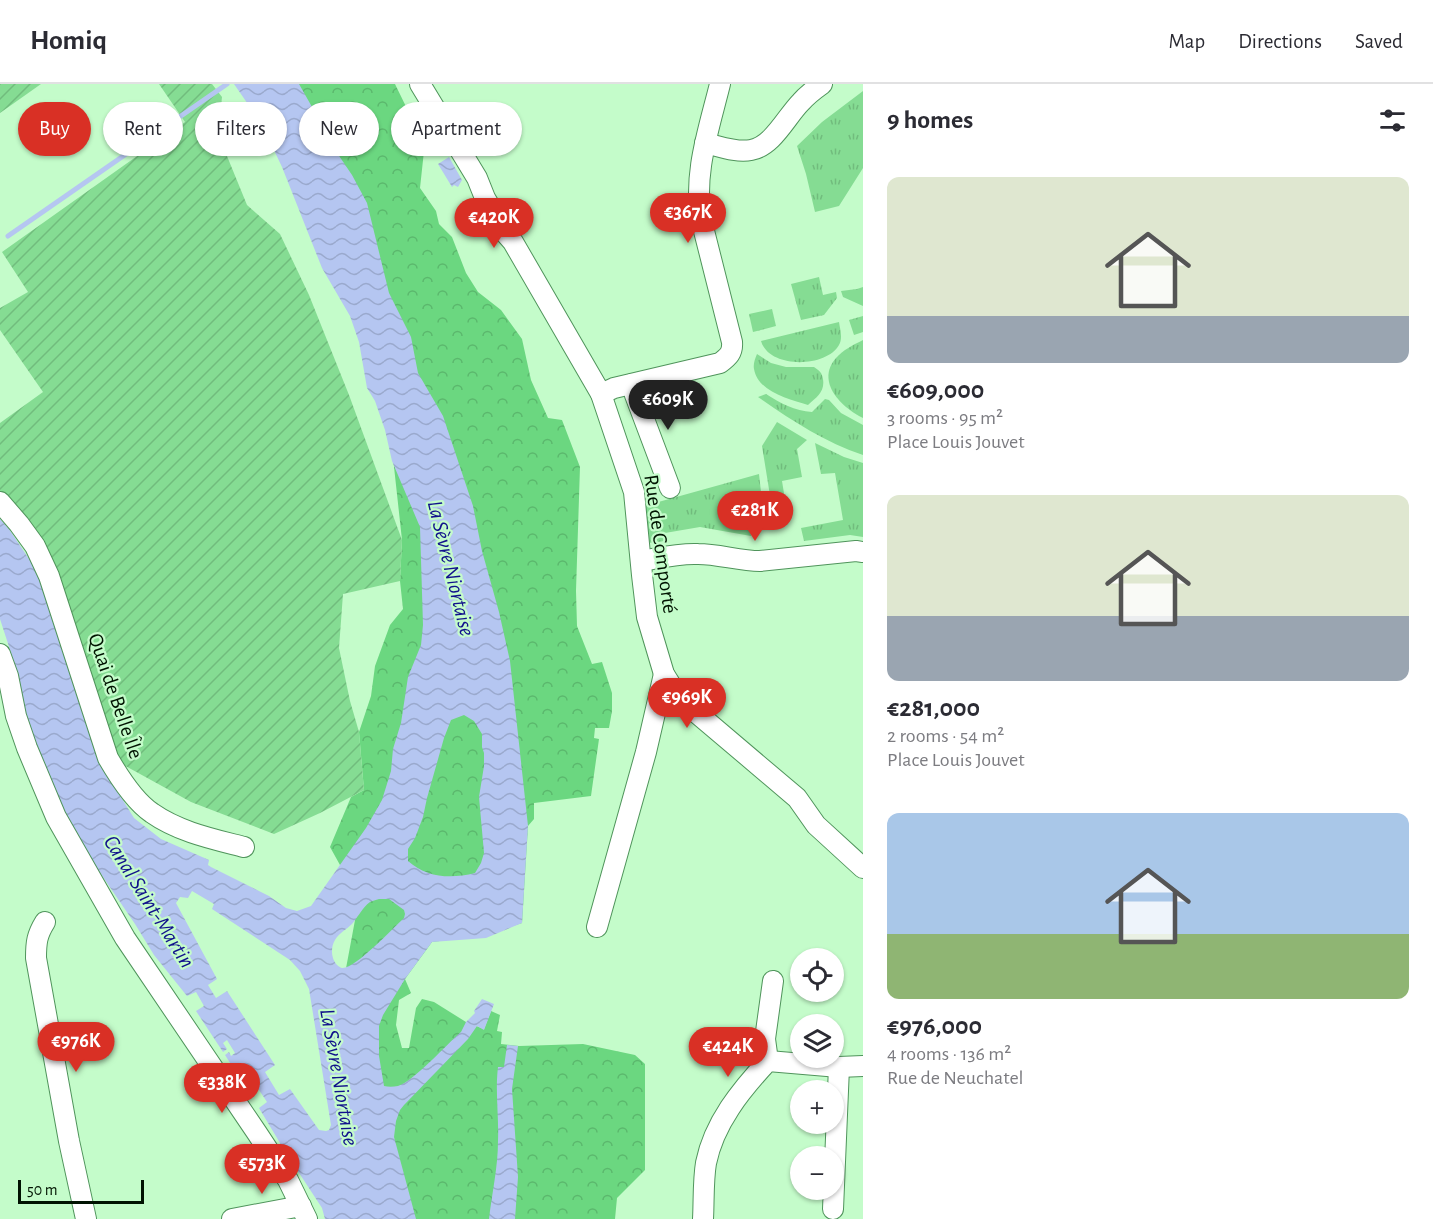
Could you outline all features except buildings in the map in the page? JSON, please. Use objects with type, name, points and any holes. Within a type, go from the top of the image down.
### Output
[{"type":"street","name":"Rue de Comporté","points":[[420,84],[477,178],[485,198],[601,394],[634,492],[647,617],[664,674],[679,698],[797,798],[816,825],[863,868]]},
{"type":"street","points":[[601,394],[614,388],[720,363],[731,353],[732,342],[700,211],[699,183],[705,143],[720,84]]},
{"type":"street","points":[[705,143],[737,150],[752,150],[766,144],[800,102],[822,84]]},
{"type":"street","points":[[632,384],[634,395],[670,488]]},
{"type":"street","name":"Quai de Belle Île","points":[[0,502],[35,546],[49,576],[108,758],[120,779],[151,813],[176,826],[208,838],[244,847]]},
{"type":"street","points":[[640,561],[689,553],[760,561],[863,552]]},
{"type":"street","points":[[0,654],[8,676],[16,716],[56,817],[125,938],[288,1180],[304,1213],[232,1219]]},
{"type":"street","points":[[597,927],[646,752],[664,674]]},
{"type":"street","points":[[45,922],[38,935],[36,957],[69,1141],[86,1219]]},
{"type":"street","points":[[768,1061],[765,1039],[773,981]]},
{"type":"street","points":[[768,1061],[790,1063]]},
{"type":"street","points":[[703,1219],[706,1165],[710,1147],[722,1120],[732,1105],[768,1061]]},
{"type":"street","points":[[844,1067],[863,1066]]},
{"type":"street","points":[[833,1209],[839,1068]]},
{"type":"green space","points":[[0,84],[41,84],[0,113]]},
{"type":"green space","points":[[159,84],[212,84],[222,97],[221,102],[195,102],[195,156],[227,156],[247,205],[280,234],[309,295],[349,395],[402,540],[400,581],[343,594],[339,648],[359,732],[364,790],[274,834],[191,802],[120,763],[37,535],[0,496],[0,423],[43,392],[0,330],[0,308],[28,292],[2,252],[137,156],[183,156],[183,123],[185,122],[183,102],[171,102]]},
{"type":"green space","points":[[291,84],[395,84],[404,102],[391,102],[391,156],[423,156],[420,188],[436,211],[439,224],[452,237],[466,273],[478,292],[501,310],[522,339],[531,380],[548,418],[562,420],[580,467],[577,626],[592,664],[602,662],[612,693],[609,728],[595,728],[594,738],[599,739],[591,796],[534,803],[534,819],[528,826],[522,923],[485,935],[432,942],[405,979],[411,993],[399,1000],[396,1025],[402,1048],[409,1048],[416,1008],[422,999],[434,1002],[466,1022],[484,1029],[491,1011],[500,1015],[497,1031],[502,1032],[501,1044],[519,1046],[583,1044],[635,1055],[645,1064],[645,1170],[617,1198],[615,1219],[390,1219],[344,979],[361,888],[340,865],[330,847],[351,797],[364,790],[359,732],[371,696],[375,666],[390,625],[403,609],[400,581],[402,540],[382,357],[315,156],[379,156],[379,102],[299,102],[299,108]]},
{"type":"green space","points":[[863,91],[863,168],[839,206],[815,212],[797,146],[822,122]]},
{"type":"green space","points":[[819,277],[823,295],[836,292],[837,298],[824,315],[801,320],[791,284]]},
{"type":"green space","points":[[863,287],[863,306],[843,297],[841,291],[857,289]]},
{"type":"green space","points":[[772,309],[776,326],[753,332],[749,314]]},
{"type":"green space","points":[[863,316],[863,332],[854,335],[849,320]]},
{"type":"green space","points":[[839,322],[841,336],[839,345],[832,353],[811,361],[786,361],[775,357],[766,350],[761,341]]},
{"type":"green space","points":[[863,340],[863,418],[840,401],[830,385],[828,376],[830,367],[836,358]]},
{"type":"green space","points":[[757,354],[771,363],[786,367],[814,367],[822,375],[822,391],[808,405],[775,393],[761,383],[757,377],[754,365]]},
{"type":"green space","points":[[766,394],[788,406],[812,412],[825,399],[829,400],[841,413],[863,425],[863,455],[821,437],[758,397]]},
{"type":"green space","points":[[777,422],[807,440],[797,449],[802,477],[782,481],[787,512],[773,514],[762,446]]},
{"type":"green space","points":[[815,443],[863,463],[863,537],[850,535],[804,541],[801,528],[843,520],[835,473],[821,474]]},
{"type":"green space","points":[[759,474],[763,510],[748,513],[751,536],[700,527],[665,533],[666,541],[648,543],[644,506]]},
{"type":"water","points":[[234,84],[299,84],[309,102],[299,102],[299,156],[339,156],[367,203],[389,293],[411,337],[418,373],[443,416],[473,506],[510,661],[528,826],[522,923],[486,938],[432,942],[405,979],[383,1015],[379,1026],[379,1056],[384,1086],[398,1086],[421,1070],[461,1032],[482,999],[494,1004],[484,1030],[477,1026],[468,1039],[404,1105],[396,1121],[394,1137],[416,1219],[325,1219],[322,1208],[259,1108],[267,1102],[253,1081],[245,1086],[225,1055],[229,1052],[231,1056],[235,1053],[227,1040],[223,1043],[227,1049],[223,1052],[196,1011],[204,1006],[196,992],[187,996],[154,955],[77,839],[31,735],[13,659],[0,619],[0,519],[33,565],[59,629],[106,773],[134,818],[161,839],[209,860],[208,865],[211,867],[269,896],[286,908],[297,911],[311,906],[366,828],[382,800],[391,771],[393,749],[401,723],[408,677],[421,645],[423,625],[420,527],[392,461],[375,401],[367,388],[359,342],[350,316],[322,268],[277,156],[287,156],[287,102],[246,102]],"holes":[[[464,715],[474,721],[482,734],[484,753],[479,797],[484,853],[475,873],[457,876],[431,874],[408,861],[408,849],[423,817],[451,720]],[[192,891],[214,904],[212,909],[290,960],[300,971],[309,989],[331,1125],[329,1130],[319,1130],[290,1089],[279,1095],[265,1072],[275,1065],[227,991],[216,998],[208,985],[217,979],[176,903],[180,897],[188,898]],[[378,899],[389,899],[404,910],[404,918],[364,956],[348,967],[342,968],[335,963],[332,956],[335,940],[352,924],[367,904]]]},
{"type":"water","points":[[449,157],[462,180],[458,187],[454,185],[452,187],[438,164]]},
{"type":"water","points":[[507,1045],[518,1046],[512,1089],[518,1177],[515,1219],[489,1219],[498,1151],[498,1067],[504,1067]]},
{"type":"waterway","points":[[8,236],[227,84]]},
{"type":"water label","name":"La Sèvre Niortaise","points":[[452,568]]},
{"type":"water label","name":"Canal Saint-Martin","points":[[150,901]]},
{"type":"water label","name":"La Sèvre Niortaise","points":[[340,1077]]}]
